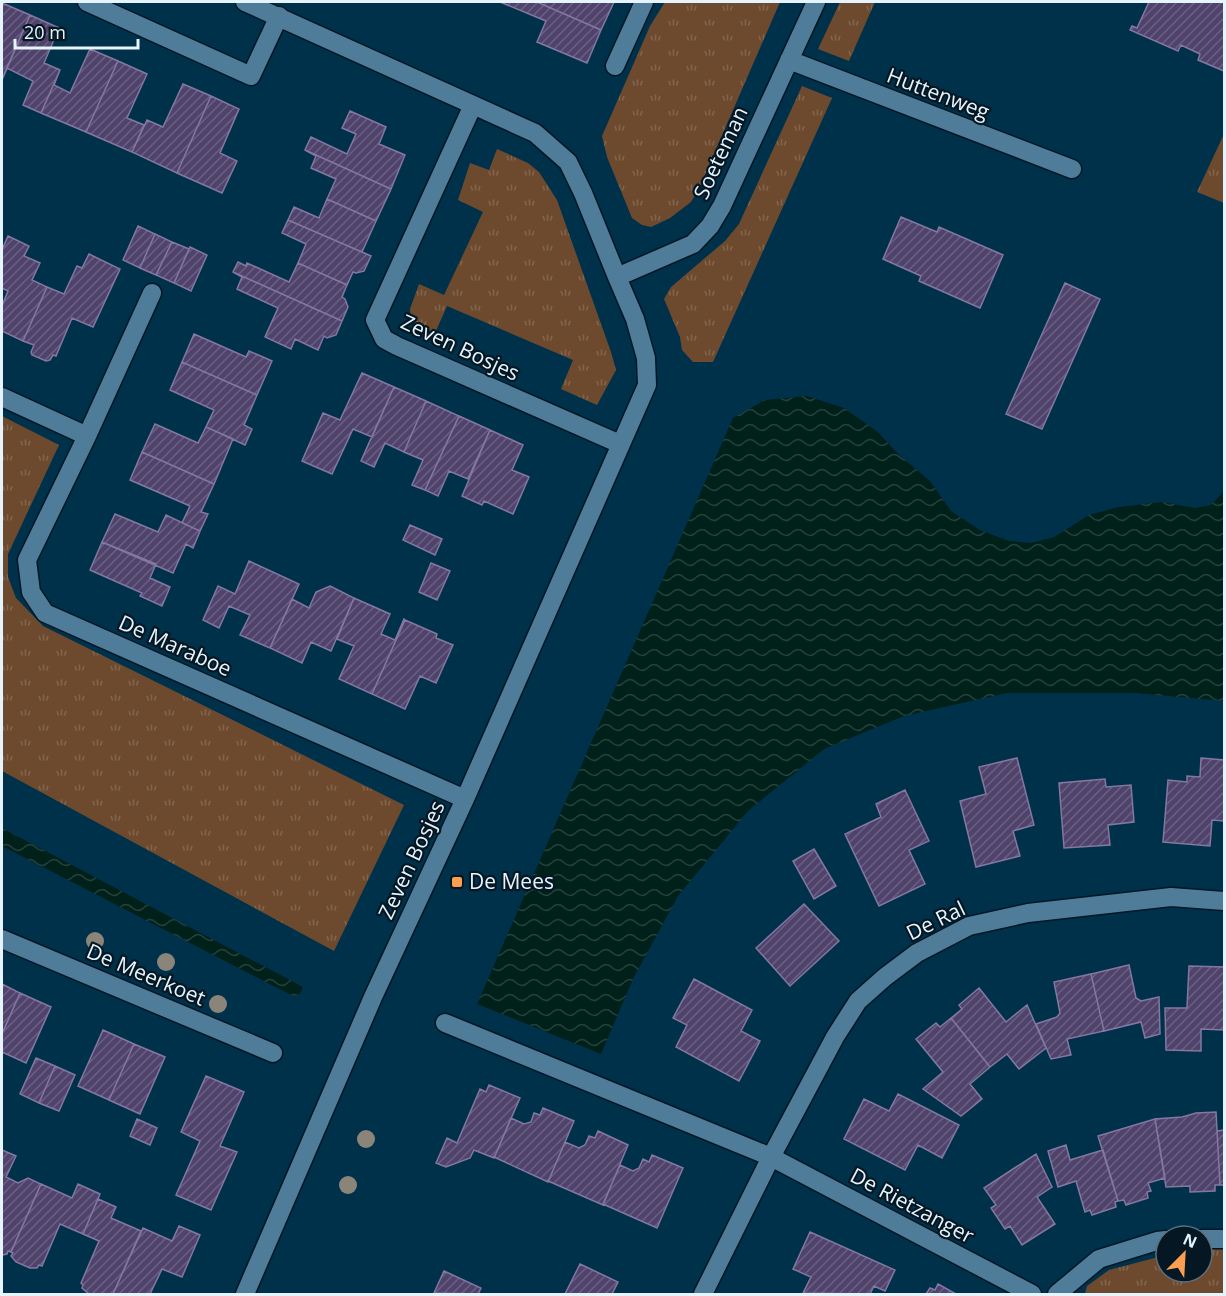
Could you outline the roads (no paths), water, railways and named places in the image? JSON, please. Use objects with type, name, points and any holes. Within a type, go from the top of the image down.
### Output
[{"type":"street","points":[[87,2],[251,76],[279,16]]},
{"type":"street","name":"Zeven Bosjes","points":[[245,1294],[373,997],[465,799],[647,385],[646,358],[635,319],[584,193],[568,162],[536,133],[246,2]]},
{"type":"street","points":[[615,66],[644,2]]},
{"type":"street","name":"Soeteman","points":[[617,277],[693,244],[710,226],[722,206],[816,2]]},
{"type":"street","name":"Huttenweg","points":[[789,60],[1072,169]]},
{"type":"street","name":"Zeven Bosjes","points":[[473,105],[375,320],[384,339],[397,346],[621,444]]},
{"type":"street","name":"De Maraboe","points":[[152,293],[27,560],[32,592],[45,613],[465,799]]},
{"type":"street","points":[[2,396],[87,436]]},
{"type":"street","name":"De Ral","points":[[703,1294],[771,1157],[835,1037],[858,1001],[885,977],[917,953],[969,926],[1028,913],[1171,897],[1224,901]]},
{"type":"street","name":"De Meerkoet","points":[[2,939],[273,1053]]},
{"type":"street","points":[[445,1023],[771,1157]]},
{"type":"street","name":"De Rietzanger","points":[[771,1157],[1032,1294]]},
{"type":"street","points":[[1058,1294],[1099,1259],[1154,1242]]},
{"type":"water","points":[[807,396],[844,408],[878,432],[899,455],[930,481],[951,511],[980,530],[1009,541],[1031,543],[1054,537],[1089,515],[1118,507],[1162,502],[1195,508],[1211,505],[1224,491],[1224,701],[1135,693],[1007,693],[904,716],[824,749],[748,811],[678,896],[633,979],[601,1054],[477,1004],[733,418],[765,400]]},
{"type":"water","points":[[2,828],[303,987],[299,995],[293,996],[2,846]]},
{"type":"place","name":"De Mees","points":[[457,882]]}]
